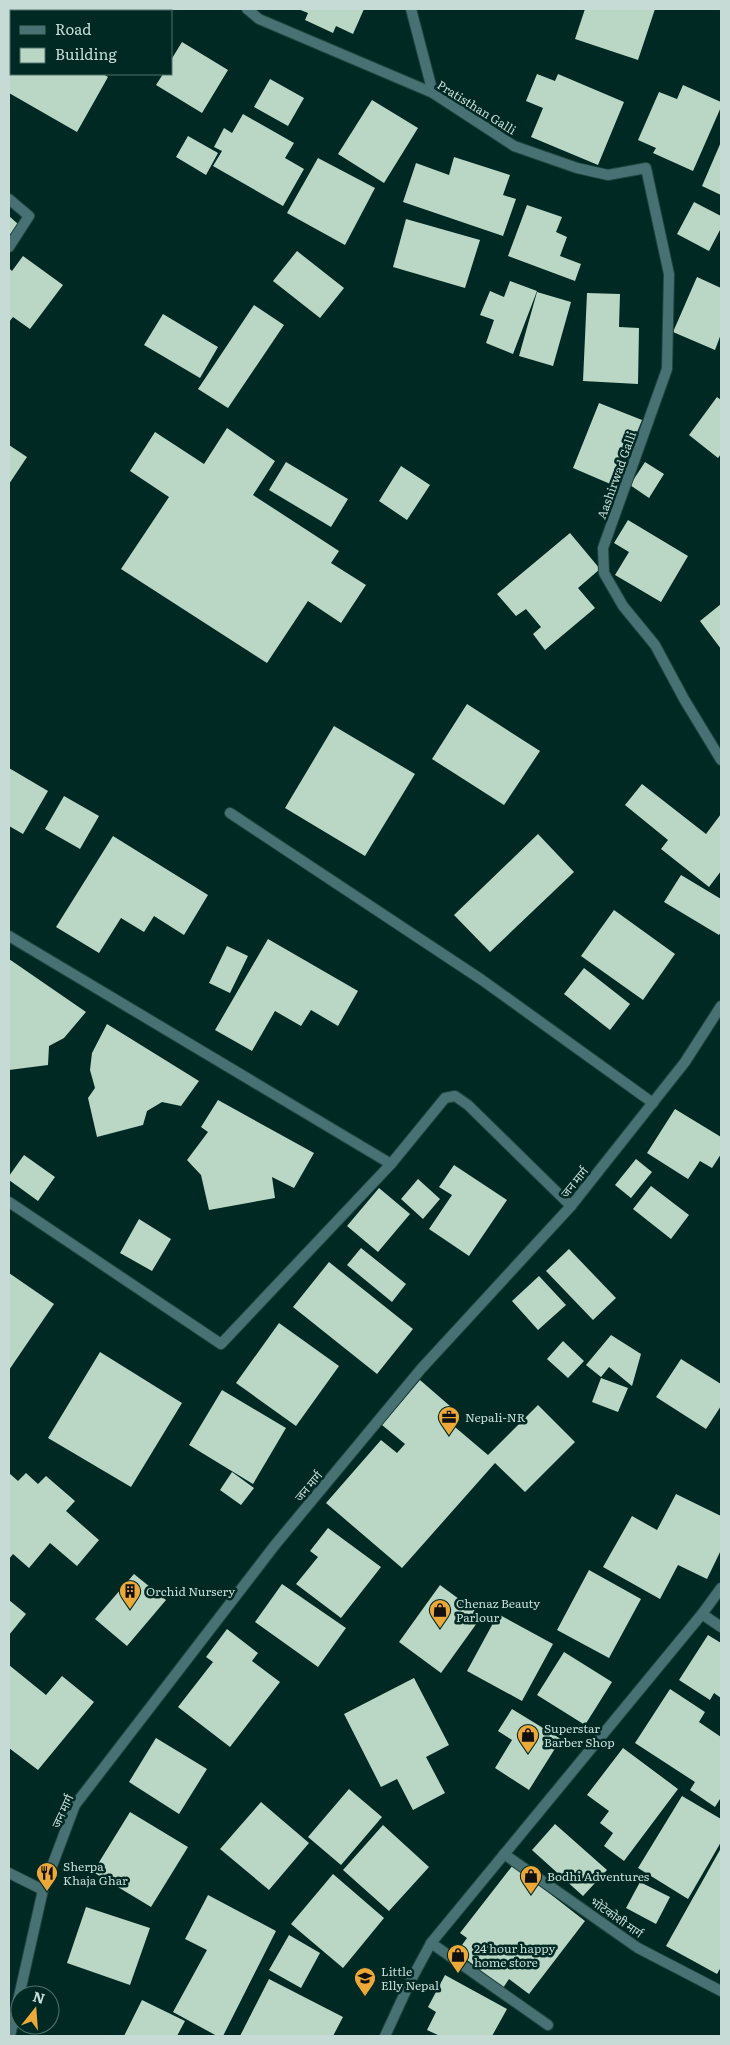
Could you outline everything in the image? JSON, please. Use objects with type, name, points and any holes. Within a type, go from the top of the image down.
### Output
[{"type":"street","name":"Pratisthan Galli","points":[[247,9],[259,19],[433,92],[514,146],[577,168],[608,175],[646,168]]},
{"type":"street","points":[[411,9],[433,92]]},
{"type":"street","name":"Aashirwad Galli","points":[[646,168],[669,274],[667,369],[603,548],[604,573],[623,606],[655,645],[684,699],[721,760]]},
{"type":"street","points":[[9,199],[29,216],[9,247]]},
{"type":"street","points":[[230,813],[482,980],[653,1103]]},
{"type":"street","points":[[9,936],[391,1164]]},
{"type":"street","name":"जन मार्ग","points":[[10,2036],[43,1890],[75,1805],[275,1544],[415,1377],[571,1206],[685,1062],[721,1006]]},
{"type":"street","points":[[9,1202],[221,1344],[391,1164],[445,1098],[455,1096],[468,1105],[571,1206]]},
{"type":"street","points":[[385,2036],[410,1982],[431,1943],[702,1614],[721,1588]]},
{"type":"street","points":[[702,1614],[721,1627]]},
{"type":"street","name":"भोटेकोशी मार्ग","points":[[504,1854],[638,1948],[721,1991]]},
{"type":"street","points":[[9,1873],[43,1890]]},
{"type":"street","points":[[431,1943],[548,2025]]},
{"type":"building","points":[[32,9],[60,9],[60,10]]},
{"type":"building","points":[[128,9],[160,9],[159,10]]},
{"type":"building","points":[[298,9],[364,9],[353,34],[336,26],[333,33],[305,20],[308,13]]},
{"type":"building","points":[[585,9],[655,9],[638,60],[575,39]]},
{"type":"building","points":[[182,42],[228,70],[202,113],[156,85],[162,75],[172,75],[172,58]]},
{"type":"building","points":[[10,65],[10,75],[105,75],[108,77],[77,132],[9,93]]},
{"type":"building","points":[[537,74],[555,81],[558,74],[624,102],[598,165],[531,137],[543,108],[526,101]]},
{"type":"building","points":[[270,79],[304,98],[288,126],[254,107]]},
{"type":"building","points":[[683,85],[721,102],[721,107],[693,171],[653,153],[656,148],[638,140],[659,92],[677,99]]},
{"type":"building","points":[[372,100],[418,128],[384,183],[338,154]]},
{"type":"building","points":[[243,114],[294,143],[285,158],[304,169],[283,206],[213,166],[222,151],[214,147],[224,128],[232,133]]},
{"type":"building","points":[[188,136],[218,153],[206,175],[176,157]]},
{"type":"building","points":[[721,142],[721,195],[702,186]]},
{"type":"building","points":[[454,157],[510,175],[503,195],[516,199],[503,236],[403,202],[416,163],[449,175]]},
{"type":"building","points":[[318,158],[375,188],[345,245],[287,213]]},
{"type":"building","points":[[694,202],[721,216],[721,228],[709,251],[677,234]]},
{"type":"building","points":[[527,205],[562,217],[556,232],[567,237],[560,256],[581,264],[575,281],[508,256]]},
{"type":"building","points":[[9,216],[18,224],[9,236]]},
{"type":"building","points":[[406,219],[480,240],[465,288],[393,267]]},
{"type":"building","points":[[297,251],[344,288],[320,318],[273,281]]},
{"type":"building","points":[[23,256],[63,285],[30,329],[13,317],[9,322],[9,268],[12,271]]},
{"type":"building","points":[[697,277],[721,288],[721,334],[715,350],[673,332]]},
{"type":"building","points":[[510,281],[537,291],[513,354],[486,343],[494,320],[480,315],[490,291],[504,297]]},
{"type":"building","points":[[537,292],[571,302],[553,366],[519,356]]},
{"type":"building","points":[[587,293],[620,294],[619,327],[639,328],[638,384],[583,381]]},
{"type":"building","points":[[254,305],[284,325],[228,408],[198,389]]},
{"type":"building","points":[[163,314],[218,347],[200,378],[144,345]]},
{"type":"building","points":[[717,397],[721,400],[721,454],[718,458],[689,435]]},
{"type":"building","points":[[599,403],[642,420],[615,486],[573,468]]},
{"type":"building","points":[[227,428],[275,461],[253,495],[339,551],[331,563],[366,585],[341,623],[308,601],[267,663],[121,569],[169,497],[130,471],[155,432],[204,464]]},
{"type":"building","points":[[9,445],[27,457],[9,484]]},
{"type":"building","points":[[286,462],[348,499],[331,527],[269,490]]},
{"type":"building","points":[[645,462],[664,474],[649,498],[630,485]]},
{"type":"building","points":[[401,466],[430,485],[407,520],[379,501]]},
{"type":"building","points":[[628,520],[688,556],[661,602],[615,575],[629,552],[614,543]]},
{"type":"building","points":[[570,533],[600,569],[578,588],[595,608],[545,650],[533,634],[541,627],[526,609],[516,616],[497,594]]},
{"type":"building","points":[[721,604],[721,649],[700,621]]},
{"type":"building","points":[[467,704],[540,751],[504,805],[432,759]]},
{"type":"building","points":[[334,726],[415,774],[365,856],[285,808]]},
{"type":"building","points":[[9,768],[48,791],[23,834],[9,826]]},
{"type":"building","points":[[642,784],[706,834],[721,814],[721,871],[709,887],[661,849],[668,840],[625,805]]},
{"type":"building","points":[[64,796],[99,816],[80,849],[45,829]]},
{"type":"building","points":[[538,834],[574,872],[490,952],[454,915]]},
{"type":"building","points":[[113,836],[208,895],[184,935],[154,916],[144,932],[121,918],[99,953],[56,927]]},
{"type":"building","points":[[681,875],[721,899],[721,932],[719,935],[664,902]]},
{"type":"building","points":[[614,910],[675,954],[643,1000],[581,956]]},
{"type":"building","points":[[268,939],[358,991],[338,1026],[311,1010],[301,1026],[275,1011],[252,1051],[215,1030]]},
{"type":"building","points":[[227,946],[248,956],[230,993],[209,983]]},
{"type":"building","points":[[9,959],[86,1012],[64,1038],[49,1046],[48,1065],[9,1070]]},
{"type":"building","points":[[584,968],[630,1004],[610,1030],[564,994]]},
{"type":"building","points":[[107,1024],[199,1081],[181,1106],[162,1102],[147,1111],[143,1125],[97,1137],[88,1098],[95,1088],[90,1070],[92,1053]]},
{"type":"building","points":[[218,1100],[314,1153],[294,1188],[272,1177],[275,1198],[209,1210],[201,1175],[187,1160],[208,1132],[201,1127]]},
{"type":"building","points":[[675,1109],[721,1137],[721,1154],[712,1168],[700,1161],[688,1179],[647,1153]]},
{"type":"building","points":[[24,1155],[55,1177],[38,1201],[9,1180],[9,1176]]},
{"type":"building","points":[[636,1159],[652,1172],[631,1198],[615,1185]]},
{"type":"building","points":[[454,1165],[507,1200],[469,1256],[429,1229],[452,1195],[439,1187]]},
{"type":"building","points":[[418,1179],[440,1199],[423,1219],[401,1199]]},
{"type":"building","points":[[651,1186],[689,1215],[671,1239],[633,1209]]},
{"type":"building","points":[[379,1188],[410,1214],[378,1252],[347,1226]]},
{"type":"building","points":[[139,1219],[171,1239],[152,1271],[120,1253]]},
{"type":"building","points":[[361,1248],[406,1284],[392,1302],[347,1265]]},
{"type":"building","points":[[569,1249],[616,1298],[593,1320],[546,1271]]},
{"type":"building","points":[[329,1262],[413,1329],[377,1374],[293,1307]]},
{"type":"building","points":[[9,1273],[54,1304],[9,1370]]},
{"type":"building","points":[[539,1276],[566,1305],[538,1330],[512,1301]]},
{"type":"building","points":[[279,1323],[339,1366],[296,1426],[236,1383]]},
{"type":"building","points":[[611,1335],[641,1354],[632,1386],[609,1367],[601,1377],[586,1365]]},
{"type":"building","points":[[563,1341],[584,1361],[568,1378],[547,1359]]},
{"type":"building","points":[[100,1352],[182,1403],[131,1487],[48,1438]]},
{"type":"building","points":[[681,1359],[721,1384],[721,1406],[706,1429],[656,1397]]},
{"type":"building","points":[[601,1378],[628,1388],[618,1412],[592,1402]]},
{"type":"building","points":[[420,1380],[458,1413],[449,1422],[488,1455],[538,1405],[575,1442],[525,1492],[495,1463],[402,1568],[326,1503],[381,1440],[397,1453],[405,1444],[382,1425]]},
{"type":"building","points":[[222,1390],[286,1428],[253,1484],[189,1445]]},
{"type":"building","points":[[232,1472],[254,1488],[241,1505],[220,1490]]},
{"type":"building","points":[[9,1473],[18,1481],[26,1473],[38,1484],[46,1476],[75,1501],[66,1511],[99,1540],[77,1566],[50,1543],[29,1568],[13,1554],[9,1559]]},
{"type":"building","points":[[676,1494],[721,1516],[721,1550],[707,1579],[678,1565],[660,1599],[603,1567],[632,1516],[657,1530]]},
{"type":"building","points":[[328,1528],[381,1567],[341,1618],[296,1584],[318,1557],[310,1551]]},
{"type":"building","points":[[589,1570],[641,1599],[609,1658],[557,1630]]},
{"type":"building","name":"Orchid Nursery","points":[[134,1574],[166,1600],[127,1646],[95,1619]]},
{"type":"building","points":[[282,1584],[346,1628],[318,1667],[255,1622]]},
{"type":"building","name":"Chenaz Beauty Parlour","points":[[440,1585],[482,1616],[441,1673],[399,1642]]},
{"type":"building","points":[[9,1600],[26,1614],[9,1635]]},
{"type":"building","points":[[498,1614],[553,1644],[522,1701],[467,1671]]},
{"type":"building","points":[[227,1629],[258,1653],[252,1661],[280,1682],[230,1747],[178,1707],[213,1662],[206,1657]]},
{"type":"building","points":[[708,1635],[721,1643],[721,1698],[714,1693],[710,1700],[679,1680]]},
{"type":"building","points":[[564,1652],[612,1682],[585,1725],[537,1695]]},
{"type":"building","points":[[9,1665],[46,1695],[62,1676],[94,1702],[38,1770],[9,1748]]},
{"type":"building","points":[[414,1678],[449,1745],[426,1757],[445,1793],[413,1810],[397,1779],[381,1787],[344,1714]]},
{"type":"building","points":[[670,1689],[705,1712],[699,1722],[721,1737],[721,1800],[715,1807],[690,1790],[695,1782],[635,1743]]},
{"type":"building","name":"Superstar Barber Shop","points":[[512,1709],[561,1739],[529,1790],[495,1768],[512,1740],[498,1731]]},
{"type":"building","points":[[156,1738],[207,1769],[179,1814],[129,1782]]},
{"type":"building","points":[[623,1748],[678,1789],[624,1861],[604,1846],[613,1833],[600,1823],[609,1811],[587,1795]]},
{"type":"building","points":[[349,1789],[382,1817],[341,1865],[308,1837]]},
{"type":"building","points":[[682,1796],[721,1819],[721,1842],[688,1899],[638,1868]]},
{"type":"building","points":[[261,1802],[309,1843],[269,1890],[220,1849]]},
{"type":"building","points":[[130,1812],[188,1847],[151,1907],[93,1872]]},
{"type":"building","points":[[555,1824],[607,1870],[583,1896],[532,1850]]},
{"type":"building","points":[[383,1825],[429,1867],[389,1911],[343,1870]]},
{"type":"building","points":[[721,1848],[721,1967],[717,1974],[666,1946]]},
{"type":"building","points":[[513,1865],[585,1921],[529,1994],[509,1979],[503,1988],[457,1952],[467,1938],[460,1933]]},
{"type":"building","points":[[333,1874],[384,1918],[343,1968],[291,1924]]},
{"type":"building","points":[[640,1882],[670,1897],[656,1924],[626,1908]]},
{"type":"building","points":[[208,1895],[276,1931],[223,2036],[217,2036],[173,2012],[207,1950],[185,1939]]},
{"type":"building","points":[[86,1907],[150,1928],[130,1985],[67,1963]]},
{"type":"building","points":[[289,1935],[320,1953],[301,1988],[269,1970]]},
{"type":"building","points":[[445,1975],[507,2009],[492,2036],[440,2036],[427,2030],[436,2012],[428,2007]]},
{"type":"building","points":[[269,1979],[343,2017],[333,2036],[240,2036]]},
{"type":"building","points":[[142,2000],[185,2021],[177,2036],[124,2036]]},
{"type":"place","name":"Nepali-NR","points":[[449,1436]]},
{"type":"place","name":"Orchid Nursery","points":[[130,1610]]},
{"type":"place","name":"Chenaz Beauty Parlour","points":[[440,1629]]},
{"type":"place","name":"Superstar Barber Shop","points":[[528,1754]]},
{"type":"place","name":"Sherpa Khaja Ghar","points":[[47,1892]]},
{"type":"place","name":"Bodhi Adventures","points":[[531,1895]]},
{"type":"place","name":"24 hour happy home store","points":[[458,1974]]},
{"type":"place","name":"Little Elly Nepal","points":[[365,1997]]}]
